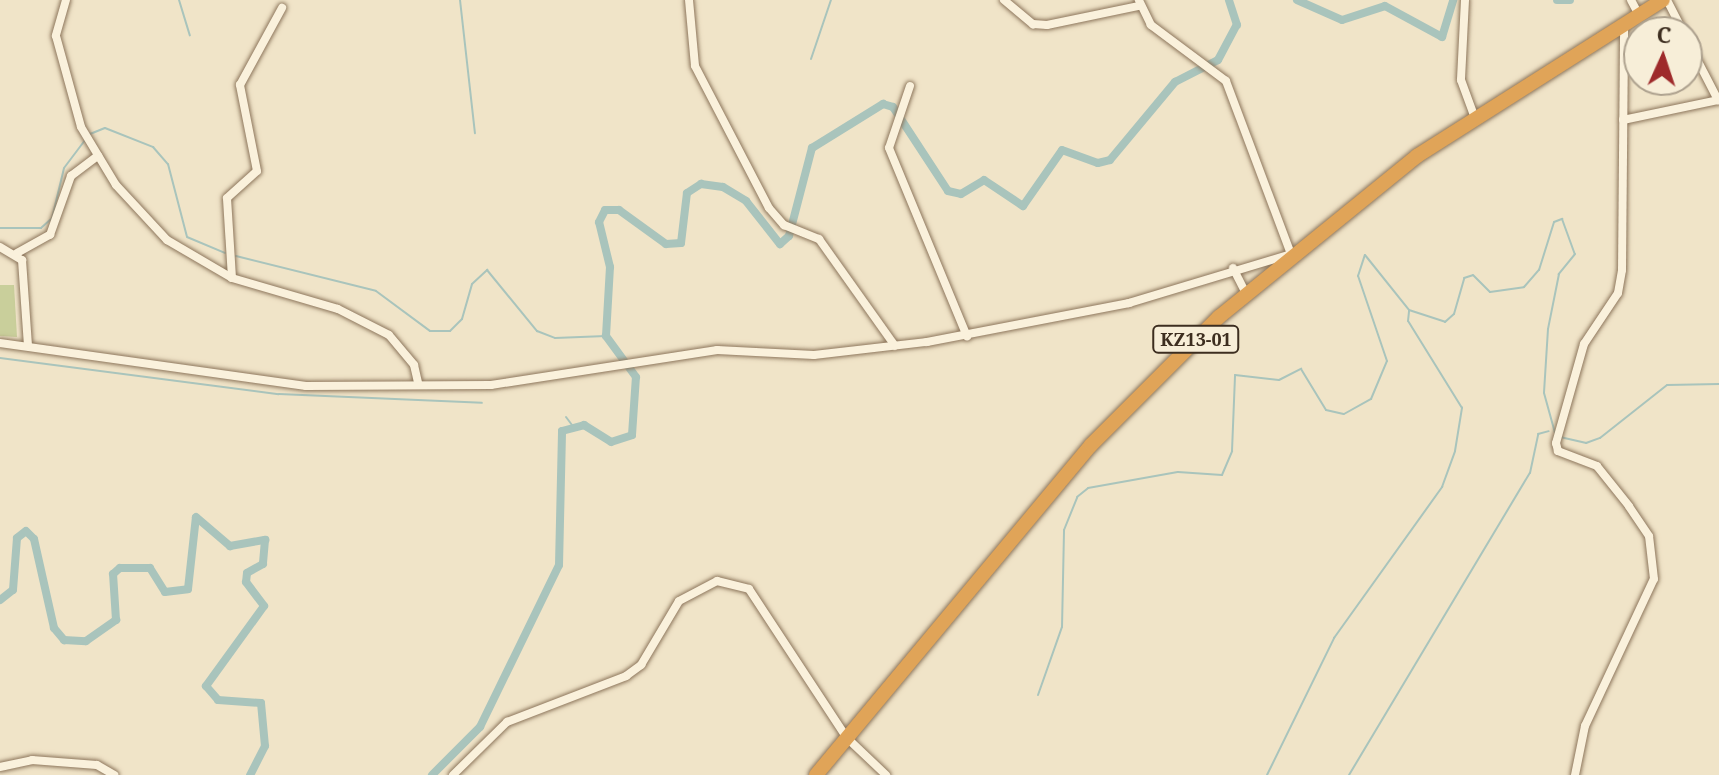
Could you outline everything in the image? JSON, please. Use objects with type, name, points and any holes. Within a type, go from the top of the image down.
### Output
[{"type":"highway","name":"KZ13-01","points":[[1639,15],[1665,0]]},
{"type":"highway","name":"KZ13-01","points":[[816,775],[1091,445],[1246,293],[1291,254],[1475,118],[1623,26]]},
{"type":"street","points":[[66,0],[56,36],[81,127],[98,156],[167,240],[232,278],[338,309],[389,335],[414,365],[418,383]]},
{"type":"street","points":[[689,0],[695,66],[769,208],[784,225],[819,239],[895,346]]},
{"type":"street","points":[[0,343],[306,386],[491,385],[717,350],[814,355],[967,336],[1129,303],[1233,268],[1291,254],[1226,81],[1151,25],[1139,3],[1047,25],[1033,24],[1004,0]]},
{"type":"street","points":[[1465,0],[1461,80],[1475,118]]},
{"type":"street","points":[[1631,0],[1639,15]]},
{"type":"street","points":[[232,278],[227,198],[257,171],[240,85],[282,8]]},
{"type":"street","points":[[1623,120],[1718,100],[1703,71]]},
{"type":"street","points":[[910,86],[889,148],[967,336]]},
{"type":"street","points":[[1575,775],[1585,726],[1654,579],[1649,536],[1629,506],[1597,466],[1558,451],[1556,443],[1589,332],[1618,293],[1623,96]]},
{"type":"street","points":[[0,247],[17,253],[50,235],[71,176],[98,156]]},
{"type":"street","points":[[17,253],[28,346]]},
{"type":"street","points":[[1233,268],[1246,293]]},
{"type":"street","points":[[453,775],[507,722],[633,671],[679,601],[717,581],[749,589],[847,738],[886,775]]},
{"type":"street","points":[[0,767],[32,760],[97,765],[114,775]]},
{"type":"green space","points":[[0,285],[14,285],[17,337],[0,336]]},
{"type":"waterway","points":[[179,0],[190,35]]},
{"type":"waterway","points":[[460,0],[475,133]]},
{"type":"waterway","points":[[811,59],[831,0]]},
{"type":"waterway","points":[[432,775],[480,727],[559,565],[562,431],[584,425],[611,442],[632,435],[636,377],[606,336],[610,267],[599,222],[605,210],[619,210],[666,244],[681,243],[687,193],[701,184],[723,187],[746,201],[780,244],[789,236],[812,148],[883,104],[893,107],[948,191],[961,194],[984,180],[1023,206],[1062,150],[1098,163],[1110,160],[1175,82],[1218,60],[1237,25],[1229,0]]},
{"type":"waterway","points":[[1297,0],[1342,20],[1385,6],[1442,37],[1453,0]]},
{"type":"waterway","points":[[1557,0],[1570,0]]},
{"type":"waterway","points":[[90,134],[105,128],[153,147],[168,164],[187,237],[225,253]]},
{"type":"waterway","points":[[0,228],[41,228],[52,218],[64,168],[86,139]]},
{"type":"waterway","points":[[1038,695],[1062,627],[1064,530],[1077,497],[1088,488],[1178,472],[1222,475],[1232,451],[1235,375],[1279,380],[1301,369],[1326,410],[1344,414],[1371,399],[1387,361],[1358,276],[1365,255],[1409,310],[1445,322],[1454,314],[1464,278],[1473,275],[1490,292],[1524,287],[1539,270],[1554,222],[1562,219],[1575,254],[1559,274],[1548,329],[1544,393],[1555,433]]},
{"type":"waterway","points":[[236,256],[376,291],[430,331],[450,331],[462,319],[472,284],[487,270],[537,331],[555,338],[606,336]]},
{"type":"waterway","points":[[1267,775],[1334,638],[1442,487],[1455,451],[1462,408],[1408,321],[1409,311]]},
{"type":"waterway","points":[[0,358],[279,394],[482,403]]},
{"type":"waterway","points":[[1560,437],[1586,443],[1600,438],[1667,385],[1719,384]]},
{"type":"waterway","points":[[566,417],[572,425]]},
{"type":"waterway","points":[[1349,775],[1530,473],[1538,434],[1549,431]]},
{"type":"waterway","points":[[0,600],[13,590],[17,538],[26,531],[34,539],[54,628],[64,640],[86,641],[116,620],[113,574],[120,568],[150,568],[165,592],[188,589],[196,517],[230,546],[265,540],[263,564],[247,573],[246,582],[264,606],[206,686],[218,700],[261,703],[265,746],[250,775]]}]
